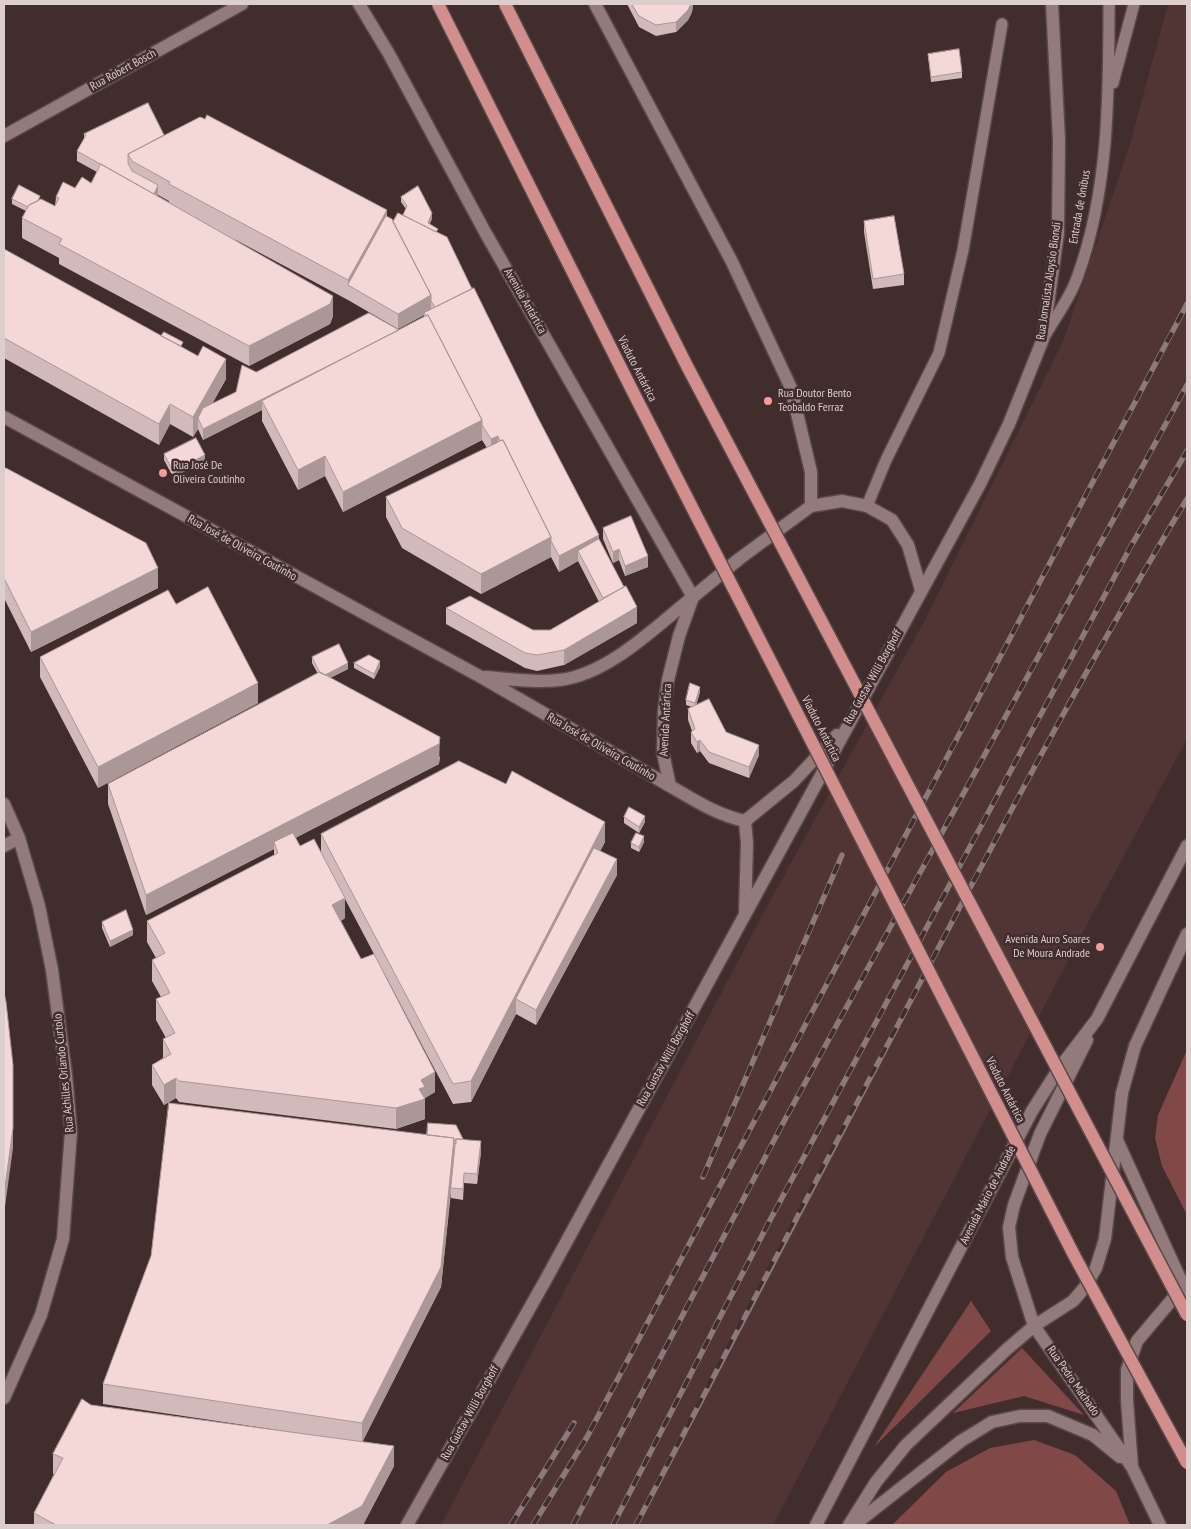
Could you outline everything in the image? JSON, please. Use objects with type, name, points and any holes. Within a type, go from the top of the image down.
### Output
[{"type":"main road","name":"Viaduto Antártica","points":[[438,4],[639,404],[1075,1257],[1187,1463]]},
{"type":"main road","points":[[505,4],[688,366],[1187,1315]]},
{"type":"street","name":"Rua Robert Bosch","points":[[4,136],[242,4]]},
{"type":"street","name":"Avenida Antártica","points":[[359,4],[389,54],[485,232],[693,597],[679,636],[668,680],[663,753],[670,786]]},
{"type":"street","points":[[595,4],[732,262],[791,388],[811,472],[811,506]]},
{"type":"street","name":"Rua Jornalista Aloysio Biondi","points":[[921,590],[980,484],[1009,424],[1043,339],[1058,233],[1059,140],[1052,4]]},
{"type":"street","name":"Rua José de Oliveira Coutinho","points":[[4,417],[481,677],[670,786]]},
{"type":"street","points":[[693,597],[739,559],[811,506],[842,501],[867,506],[892,520],[908,545],[921,590]]},
{"type":"street","name":"Rua Gustav Willi Borghoff","points":[[407,1525],[545,1281],[921,590]]},
{"type":"street","name":"Rua José de Oliveira Coutinho","points":[[481,677],[560,680],[588,672],[614,659],[693,597]]},
{"type":"street","points":[[745,821],[794,781],[846,726]]},
{"type":"street","points":[[670,786],[707,807],[729,817],[745,821]]},
{"type":"street","name":"Rua Achilles Orlando Curtolo","points":[[4,804],[19,838],[39,906],[52,970],[66,1075],[71,1132],[63,1239],[41,1316],[4,1398]]},
{"type":"street","points":[[744,916],[747,842],[745,821]]},
{"type":"street","points":[[4,846],[19,838]]},
{"type":"street","name":"Avenida Mário de Andrade","points":[[816,1525],[1032,1111],[1058,1070],[1097,1019],[1187,846]]},
{"type":"street","points":[[849,1525],[876,1482],[906,1445],[1034,1326],[1073,1301],[1086,1288],[1096,1268],[1105,1239],[1122,1093],[1135,1046],[1187,934]]},
{"type":"street","name":"Rua Pedro Machado","points":[[1097,1019],[1040,1134],[1014,1205],[1009,1227],[1012,1257],[1034,1326],[1132,1467],[1160,1525]]},
{"type":"street","points":[[1117,1140],[1186,1287],[1137,1341],[1127,1370],[1127,1400],[1132,1467]]},
{"type":"street","points":[[854,1525],[961,1441],[992,1422],[1011,1418],[1048,1416],[1074,1426],[1092,1435],[1132,1467]]},
{"type":"lane","points":[[1108,100],[1110,4]]},
{"type":"lane","points":[[1108,100],[1134,4]]},
{"type":"lane","points":[[867,506],[886,460],[939,352],[963,250],[1002,24]]},
{"type":"lane","name":"Entrada de ônibus","points":[[1043,339],[1077,280],[1092,234],[1108,100]]},
{"type":"shaded area","points":[[1168,4],[1187,4],[1187,739],[1093,913],[773,1525],[441,1525],[765,910],[926,618],[1064,339],[1129,147]]},
{"type":"shaded area","points":[[1187,1050],[1187,1215],[1162,1166],[1155,1138],[1158,1115]]},
{"type":"shaded area","points":[[971,1301],[991,1331],[874,1447]]},
{"type":"shaded area","points":[[1022,1348],[1084,1415],[1024,1396],[953,1413]]},
{"type":"shaded area","points":[[1034,1440],[1075,1455],[1116,1491],[1130,1525],[892,1525],[946,1472],[990,1448]]},
{"type":"building","points":[[632,4],[691,4],[688,10],[676,22],[656,25],[639,16]]},
{"type":"building","points":[[959,49],[962,72],[931,77],[928,54]]},
{"type":"building","points":[[148,103],[164,135],[128,154],[128,163],[132,171],[158,185],[154,194],[77,151],[86,135],[84,134]]},
{"type":"building","points":[[207,115],[387,210],[348,280],[169,184],[170,182],[132,161],[128,154],[200,117],[205,119]]},
{"type":"building","points":[[101,164],[333,296],[330,304],[249,346],[59,244],[62,239],[22,218],[29,205],[41,199],[55,206],[59,198],[56,197],[63,182],[75,188],[82,177],[91,183]]},
{"type":"building","points":[[19,185],[40,196],[38,201],[28,207],[12,199]]},
{"type":"building","points":[[418,186],[432,213],[428,223],[438,229],[436,232],[403,215],[407,206],[401,197]]},
{"type":"building","points":[[398,213],[447,237],[472,289],[435,307],[431,301],[431,295],[393,222]]},
{"type":"building","points":[[386,216],[392,219],[431,295],[398,314],[348,285]]},
{"type":"building","points":[[894,216],[904,274],[873,279],[864,221]]},
{"type":"building","points":[[4,249],[198,356],[203,346],[226,359],[193,417],[170,404],[159,424],[4,338]]},
{"type":"building","points":[[474,288],[537,416],[599,535],[559,556],[503,440],[500,441],[498,436],[491,439],[482,425],[482,420],[428,315],[426,316],[424,313]]},
{"type":"building","points":[[369,313],[399,330],[203,429],[198,418],[203,408],[236,392],[242,365],[256,372]]},
{"type":"building","points":[[428,315],[482,420],[343,492],[325,456],[298,470],[262,401]]},
{"type":"building","points":[[164,332],[183,342],[181,346],[161,336]]},
{"type":"building","points":[[196,438],[205,455],[176,470],[171,467],[164,454]]},
{"type":"building","points":[[503,440],[551,537],[481,574],[402,528],[386,497]]},
{"type":"building","points":[[6,468],[146,543],[158,568],[31,632],[4,578],[4,469]]},
{"type":"building","points":[[631,516],[648,556],[625,566],[619,549],[613,552],[603,528]]},
{"type":"building","points":[[599,539],[624,587],[603,598],[578,551]]},
{"type":"building","points":[[626,586],[637,607],[564,650],[537,655],[525,653],[446,608],[470,596],[533,630],[550,630]]},
{"type":"building","points":[[208,587],[258,683],[98,767],[40,657],[168,590],[176,604]]},
{"type":"building","points":[[339,644],[348,663],[325,675],[320,673],[312,657]]},
{"type":"building","points":[[369,655],[380,661],[374,674],[354,663]]},
{"type":"building","points":[[320,672],[440,737],[439,744],[146,895],[108,784]]},
{"type":"building","points":[[690,683],[700,687],[695,703],[686,700]]},
{"type":"building","points":[[709,699],[726,732],[759,745],[749,767],[709,752],[700,740],[697,742],[691,732],[695,729],[688,709]]},
{"type":"building","points":[[459,761],[506,784],[512,771],[605,822],[471,1081],[453,1084],[321,834]]},
{"type":"building","points":[[629,807],[645,816],[639,827],[624,817]]},
{"type":"building","points":[[293,833],[300,846],[314,839],[345,898],[332,905],[361,959],[374,954],[435,1072],[421,1080],[425,1087],[419,1089],[425,1099],[396,1108],[179,1081],[176,1078],[164,1085],[152,1065],[171,1054],[163,1039],[175,1033],[156,999],[170,993],[152,960],[165,953],[147,921],[278,853],[274,842]]},
{"type":"building","points":[[636,833],[644,836],[639,847],[631,843]]},
{"type":"building","points":[[594,848],[617,859],[536,1010],[516,999]]},
{"type":"building","points":[[126,910],[133,930],[110,941],[102,922]]},
{"type":"building","points":[[4,993],[13,1065],[13,1128],[4,1194]]},
{"type":"building","points":[[169,1103],[454,1138],[441,1267],[362,1423],[103,1384],[151,1256]]},
{"type":"building","points":[[428,1123],[456,1125],[463,1139],[456,1139],[456,1144],[454,1143],[454,1138],[427,1135]]},
{"type":"building","points":[[456,1139],[481,1141],[477,1174],[464,1173],[463,1189],[451,1188]]},
{"type":"building","points":[[82,1399],[91,1405],[394,1446],[362,1506],[327,1525],[56,1525],[34,1513],[63,1458],[53,1454]]},
{"type":"railway","points":[[533,1525],[587,1437],[1187,304]]},
{"type":"railway","points":[[573,1525],[782,1125],[1187,385]]},
{"type":"railway","points":[[613,1525],[769,1222],[1131,546],[1187,451]]},
{"type":"railway","points":[[636,1525],[783,1242],[1025,785],[1120,612],[1187,499]]},
{"type":"railway","points":[[703,1177],[842,855]]},
{"type":"railway","points":[[511,1525],[574,1423]]},
{"type":"place","name":"Rua Doutor Bento Teobaldo Ferraz","points":[[768,401]]},
{"type":"place","name":"Rua José De Oliveira Coutinho","points":[[163,473]]},
{"type":"place","name":"Avenida Auro Soares De Moura Andrade","points":[[1100,947]]}]
